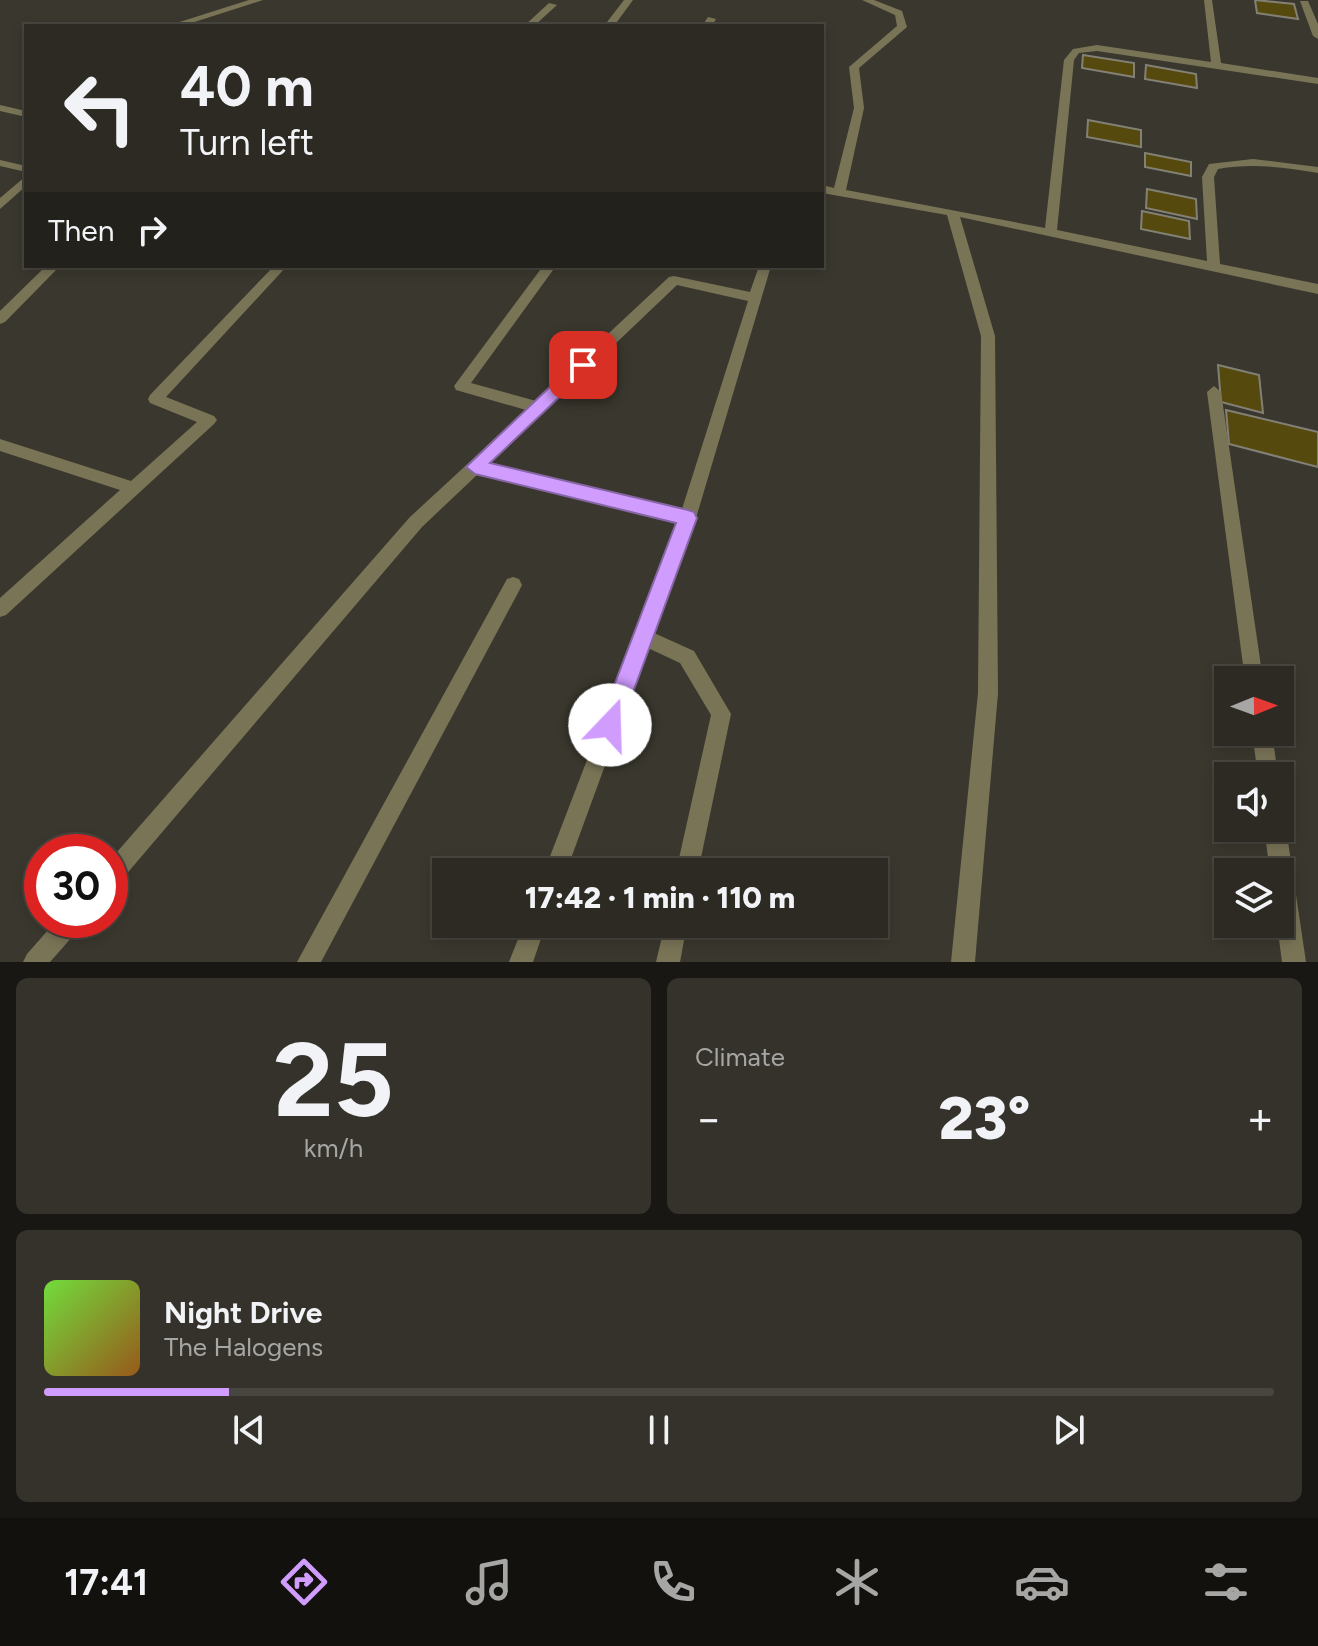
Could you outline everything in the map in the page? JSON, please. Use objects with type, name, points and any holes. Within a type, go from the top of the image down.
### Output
[{"type":"street","points":[[179,24],[259,0]]},
{"type":"street","points":[[611,24],[629,0]]},
{"type":"street","points":[[1208,0],[1216,66]]},
{"type":"street","points":[[839,193],[859,108],[854,67],[902,27],[899,13],[871,1]]},
{"type":"street","points":[[1304,1],[1318,36]]},
{"type":"street","points":[[531,24],[552,5]]},
{"type":"street","points":[[1051,233],[1069,60],[1076,51],[1097,48],[1318,81]]},
{"type":"street","points":[[0,108],[24,114]]},
{"type":"street","points":[[1214,266],[1208,177],[1213,166],[1239,160],[1318,170]]},
{"type":"street","points":[[0,163],[24,169]]},
{"type":"street","points":[[0,205],[24,181]]},
{"type":"street","points":[[824,189],[952,212],[1318,289]]},
{"type":"street","points":[[952,212],[988,336],[988,693],[963,962]]},
{"type":"street","points":[[0,319],[52,268]]},
{"type":"street","points":[[0,609],[209,420],[155,399],[279,268]]},
{"type":"street","points":[[538,407],[461,386],[549,268]]},
{"type":"street","points":[[560,858],[688,518],[764,268]]},
{"type":"street","points":[[128,855],[416,522],[674,280],[755,298]]},
{"type":"street","points":[[1214,392],[1252,666]]},
{"type":"street","points":[[0,445],[133,488]]},
{"type":"street","points":[[475,467],[688,518]]},
{"type":"street","points":[[309,962],[513,585]]},
{"type":"street","points":[[644,637],[687,657],[721,714],[690,858]]},
{"type":"street","points":[[1277,842],[1294,962]]},
{"type":"street","points":[[35,962],[56,938]]},
{"type":"street","points":[[521,962],[530,938]]},
{"type":"street","points":[[668,962],[673,938]]},
{"type":"building","points":[[1255,0],[1294,4],[1298,19],[1257,13]]},
{"type":"building","points":[[1083,55],[1134,63],[1134,77],[1082,68]]},
{"type":"building","points":[[1146,65],[1196,74],[1197,88],[1145,79]]},
{"type":"building","points":[[1088,120],[1141,130],[1141,147],[1087,137]]},
{"type":"building","points":[[1145,153],[1191,162],[1191,176],[1145,167]]},
{"type":"building","points":[[1147,189],[1196,199],[1197,219],[1146,208]]},
{"type":"building","points":[[1142,211],[1189,221],[1190,239],[1141,229]]},
{"type":"building","points":[[1218,365],[1259,375],[1263,413],[1221,402]]},
{"type":"building","points":[[1226,410],[1318,432],[1318,467],[1229,444]]},
{"type":"route","points":[[583,365],[475,467],[688,518],[610,725]]}]
